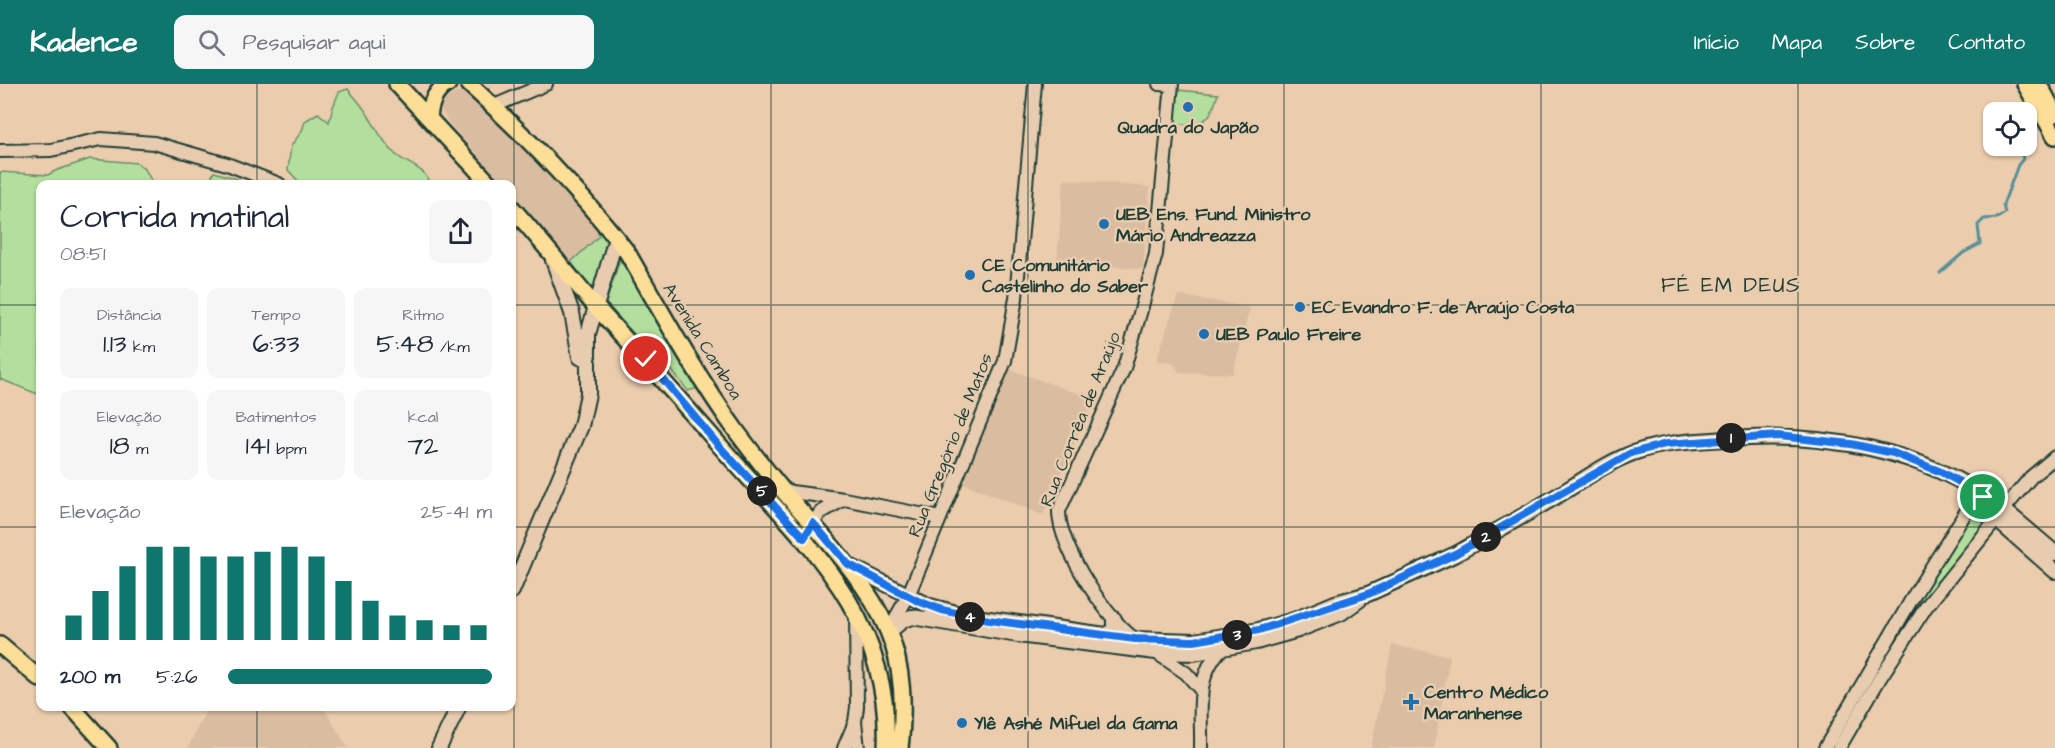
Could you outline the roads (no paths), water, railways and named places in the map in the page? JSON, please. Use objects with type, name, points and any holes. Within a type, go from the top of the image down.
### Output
[{"type":"main road","points":[[397,84],[486,180]]},
{"type":"main road","points":[[429,118],[434,99],[438,92],[448,84]]},
{"type":"main road","name":"Avenida Camboa","points":[[469,84],[568,180],[627,252],[706,386],[737,432],[784,491],[848,564],[872,600],[889,632],[902,687],[900,748]]},
{"type":"main road","points":[[2025,84],[2051,114]]},
{"type":"main road","points":[[2038,84],[2051,114],[2055,136]]},
{"type":"main road","points":[[516,212],[596,306],[646,359],[719,446],[804,538],[836,581],[853,599],[872,633],[880,636],[889,632],[903,620],[918,617],[1018,635],[1156,652],[1194,653],[1220,650],[1298,630],[1341,613],[1368,594]]},
{"type":"main road","points":[[516,582],[573,450],[581,426],[588,394],[588,334],[616,238]]},
{"type":"main road","points":[[516,564],[574,428],[580,394],[580,360],[572,313],[547,247]]},
{"type":"main road","points":[[646,359],[661,370],[689,400],[695,402],[705,398],[706,386]]},
{"type":"main road","points":[[848,564],[930,606],[968,616],[1135,639],[1194,641],[1233,635],[1294,620],[1335,603],[1368,594],[1455,554],[1631,453],[1666,444],[1753,437],[1797,437],[1832,441],[1893,453],[1939,471],[1977,496],[1978,509],[2000,515],[2055,553]]},
{"type":"main road","points":[[2000,515],[2055,571]]},
{"type":"main road","points":[[836,581],[874,655],[885,703],[886,748]]},
{"type":"main road","points":[[1108,635],[1114,629],[1114,619]]},
{"type":"main road","points":[[0,645],[36,676]]},
{"type":"main road","points":[[76,711],[109,748]]},
{"type":"main road","points":[[432,748],[450,711]]},
{"type":"main road","points":[[439,748],[457,711]]},
{"type":"street","points":[[494,106],[546,84]]},
{"type":"street","name":"Rua Gregório de Matos","points":[[889,632],[908,596],[1005,361],[1016,298],[1035,84]]},
{"type":"street","points":[[1159,84],[1172,85]]},
{"type":"street","name":"Rua Corrêa de Araújo","points":[[1172,85],[1156,254],[1142,310],[1124,369],[1059,511],[1059,522],[1084,578],[1114,619],[1135,639],[1186,673],[1201,690]]},
{"type":"street","points":[[0,152],[51,150],[101,139],[154,143],[227,164],[269,180]]},
{"type":"street","points":[[1839,748],[1880,678],[1926,607],[2031,477],[2055,457]]},
{"type":"street","points":[[784,491],[844,498],[940,518]]},
{"type":"street","points":[[1825,748],[1913,597],[1977,496]]},
{"type":"street","points":[[804,538],[825,509],[844,498]]},
{"type":"street","points":[[856,617],[855,722],[858,748]]},
{"type":"street","points":[[1201,748],[1201,690],[1208,666],[1220,650]]},
{"type":"street","points":[[855,662],[861,656],[874,655]]},
{"type":"street","points":[[844,748],[855,722]]},
{"type":"waterway","points":[[1940,273],[1963,253],[1980,244],[1978,225],[1984,219],[1997,218],[2005,213],[2003,205],[2022,156]]},
{"type":"place","name":"Quadra do Japão","points":[[1188,107]]},
{"type":"place","name":"UEB Ens. Fund. Ministro Mário Andreazza","points":[[1104,224]]},
{"type":"place","name":"CE Comunitário Castelinho do Saber","points":[[970,275]]},
{"type":"place","name":"EC Evandro F. de Araújo Costa","points":[[1300,307]]},
{"type":"place","name":"UEB Paulo Freire","points":[[1204,334]]},
{"type":"place","name":"Centro Médico Maranhense","points":[[1411,702]]},
{"type":"place","name":"Ylê Ashé Mifuel da Gama","points":[[962,723]]},
{"type":"district","name":"FÉ EM DEUS","points":[[1731,285]]}]
